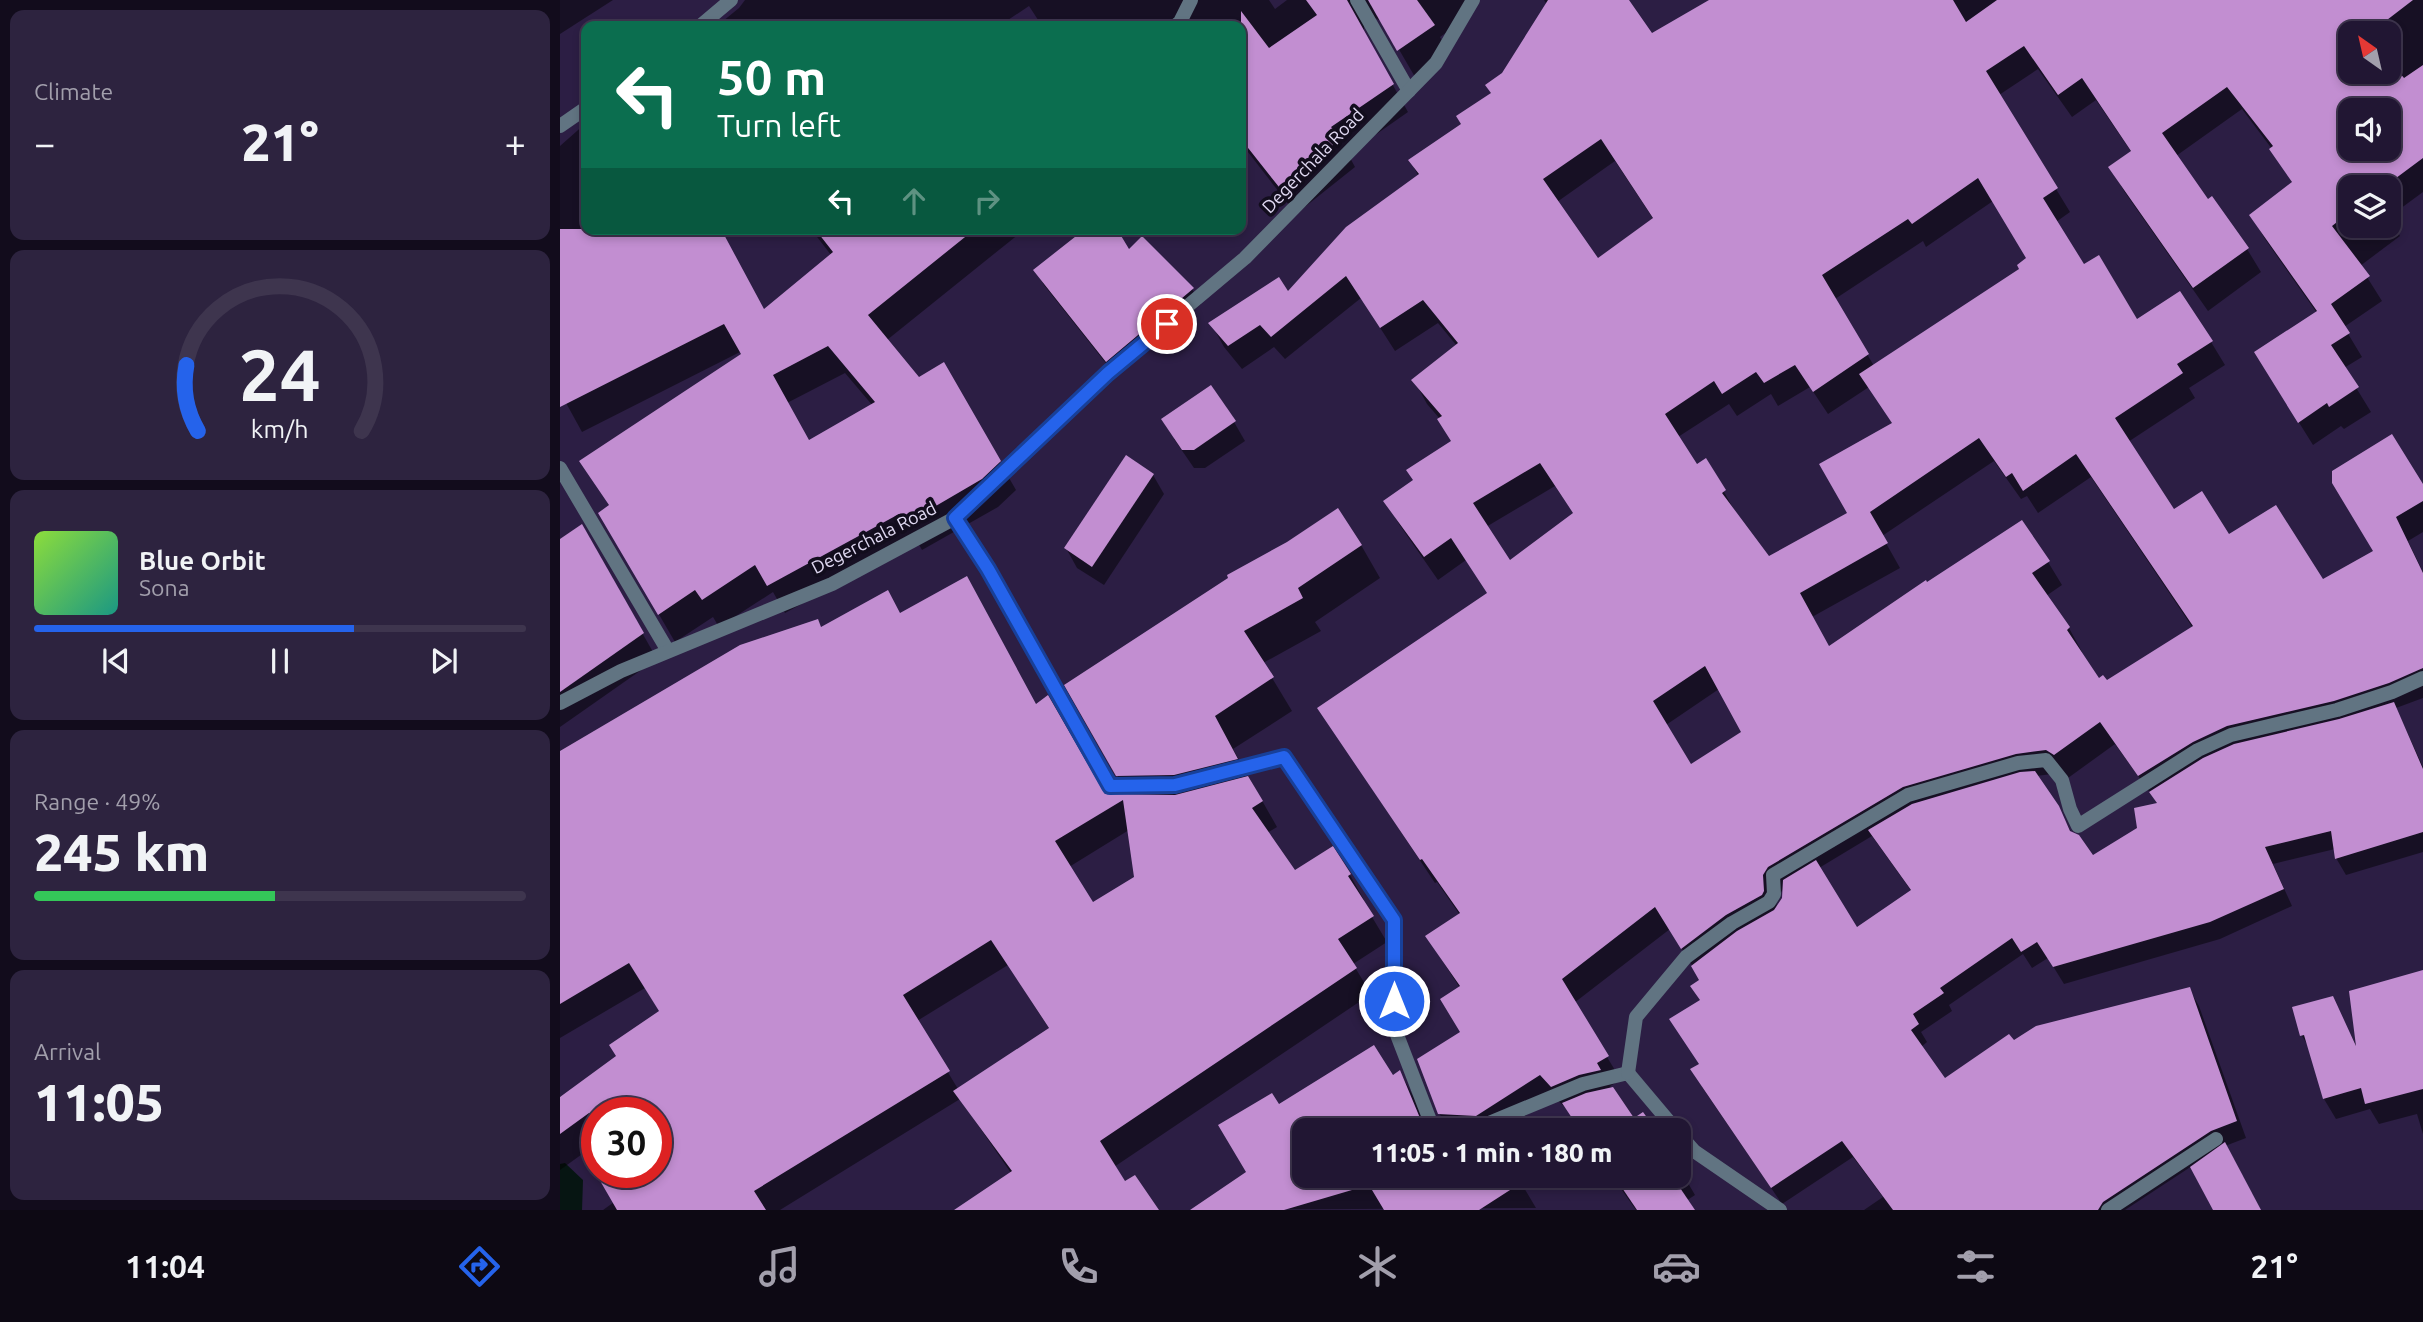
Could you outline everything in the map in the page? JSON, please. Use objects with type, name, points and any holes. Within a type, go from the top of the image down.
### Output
[{"type":"street","points":[[705,21],[732,0]]},
{"type":"street","points":[[1180,21],[1191,0]]},
{"type":"street","points":[[1357,0],[1409,91]]},
{"type":"street","name":"Degerchala Road","points":[[560,703],[621,671],[832,584],[955,518],[1108,373],[1245,258],[1436,64],[1473,0]]},
{"type":"street","points":[[560,126],[581,111]]},
{"type":"street","points":[[560,468],[668,651]]},
{"type":"street","points":[[955,518],[988,569],[1110,786],[1175,785],[1284,757],[1394,920],[1394,1027],[1431,1123],[1482,1126],[1583,1084],[1628,1073]]},
{"type":"street","points":[[1665,1118],[1628,1073],[1636,1017],[1686,957],[1732,923],[1769,902],[1774,894],[1773,875],[1908,795],[2018,763],[2046,760],[2062,780],[2070,809],[2078,825],[2197,750],[2231,735],[2337,710],[2392,692],[2423,678]]},
{"type":"street","points":[[2108,1210],[2216,1139]]},
{"type":"street","points":[[1691,1148],[1780,1210]]},
{"type":"shaded area","points":[[565,1163],[581,1178],[582,1210],[560,1210],[560,1164]]},
{"type":"building","points":[[1306,0],[1347,0],[1394,84],[1331,127],[1341,139],[1279,187],[1246,145],[1246,21],[1241,21],[1241,11],[1269,48],[1317,15]]},
{"type":"building","points":[[1368,0],[1417,0],[1435,25],[1397,51]]},
{"type":"building","points":[[1548,0],[1629,0],[1652,33],[1709,0],[1953,0],[1966,22],[1997,0],[2413,0],[2386,21],[2338,21],[2338,84],[2401,84],[2401,74],[2404,78],[2423,65],[2423,158],[2400,175],[2338,175],[2338,221],[2332,226],[2338,238],[2341,238],[2370,276],[2331,304],[2350,333],[2331,345],[2359,387],[2329,407],[2327,403],[2298,423],[2254,352],[2317,311],[2249,215],[2292,182],[2269,149],[2273,146],[2227,87],[2162,133],[2208,199],[2212,196],[2249,248],[2193,288],[2108,167],[2131,151],[2082,78],[2058,95],[2024,46],[1986,71],[2058,188],[2043,198],[2084,264],[2099,255],[2137,319],[2180,291],[2213,341],[2177,364],[2183,373],[2115,418],[2174,509],[2202,491],[2229,534],[2276,505],[2323,579],[2373,551],[2332,483],[2332,471],[2392,434],[2423,484],[2423,501],[2396,517],[2423,573],[2423,668],[2389,683],[2334,701],[2227,726],[2193,742],[2138,776],[2100,722],[2054,755],[2046,750],[2016,754],[1903,787],[1768,867],[1763,875],[1762,895],[1726,915],[1681,949],[1655,907],[1562,979],[1609,1056],[1597,1063],[1601,1070],[1579,1075],[1551,1087],[1540,1075],[1476,1116],[1438,1114],[1417,1059],[1460,1032],[1440,999],[1460,986],[1425,936],[1460,913],[1422,859],[1420,860],[1317,708],[1487,593],[1451,538],[1424,557],[1383,501],[1413,480],[1406,470],[1451,441],[1437,419],[1442,416],[1411,380],[1458,343],[1423,300],[1380,328],[1346,276],[1271,337],[1260,325],[1228,346],[1208,323],[1279,277],[1288,291],[1346,227],[1419,174],[1408,160],[1461,124],[1456,116],[1491,93],[1485,85],[1502,73]],"holes":[[[1601,139],[1653,218],[1598,258],[1543,179]],[[1978,178],[2026,258],[2017,265],[2019,269],[1859,374],[1892,423],[1819,464],[1847,513],[1769,556],[1722,493],[1726,490],[1706,458],[1697,464],[1665,414],[1714,381],[1722,394],[1756,372],[1764,383],[1795,365],[1813,392],[1869,354],[1822,275],[1908,219],[1912,224]],[[1979,438],[2006,477],[2012,473],[2023,491],[2076,454],[2193,626],[2107,680],[2103,675],[2099,678],[2067,630],[2070,627],[2032,573],[2050,561],[2022,520],[1927,582],[1926,580],[1829,646],[1800,593],[1888,543],[1870,512]],[[1540,463],[1573,513],[1510,560],[1473,503]],[[1705,666],[1741,732],[1691,764],[1653,701]]]},
{"type":"building","points":[[560,229],[581,229],[581,235],[724,235],[764,309],[833,252],[820,235],[968,235],[868,315],[919,377],[944,362],[1001,461],[982,479],[905,524],[899,514],[767,586],[755,565],[702,600],[695,590],[658,615],[598,513],[609,505],[579,461],[741,354],[724,324],[560,407]],"holes":[[[828,346],[875,402],[809,440],[773,375]]]},
{"type":"building","points":[[1077,235],[1121,235],[1129,249],[1142,236],[1194,288],[1106,362],[1033,270]]},
{"type":"building","points":[[1211,385],[1236,421],[1194,450],[1182,450],[1161,419]]},
{"type":"building","points":[[1126,455],[1154,474],[1092,567],[1064,548]]},
{"type":"building","points":[[1338,508],[1362,545],[1298,588],[1303,598],[1244,631],[1274,677],[1215,716],[1238,759],[1174,775],[1116,776],[1064,685],[1228,578],[1227,575],[1287,542]]},
{"type":"building","points":[[582,524],[644,633],[560,692],[560,539]]},
{"type":"building","points":[[967,576],[1036,704],[1048,695],[1105,794],[1175,795],[1248,776],[1263,801],[1252,808],[1295,870],[1333,846],[1351,874],[1348,876],[1374,916],[1338,939],[1357,968],[1100,1141],[1125,1181],[1135,1175],[1159,1210],[954,1210],[1012,1171],[953,1091],[1049,1028],[991,940],[903,995],[950,1071],[754,1191],[766,1210],[617,1210],[604,1188],[672,1188],[672,1097],[581,1097],[581,1119],[560,1134],[560,1097],[616,1056],[609,1045],[659,1011],[629,963],[560,1004],[560,751],[740,645],[818,619],[821,627],[888,590],[900,613]],"holes":[[[1123,800],[1134,877],[1093,902],[1055,841]]]},
{"type":"building","points":[[2394,702],[2423,769],[2423,832],[2335,859],[2331,831],[2265,847],[2284,889],[2210,922],[2053,967],[2037,942],[2021,952],[2012,938],[1940,988],[1944,993],[1913,1014],[1919,1024],[1911,1030],[1945,1078],[2009,1034],[2014,1040],[2036,1026],[2190,987],[2237,1121],[2211,1131],[2103,1202],[2098,1210],[1893,1210],[1842,1141],[1771,1188],[1690,1069],[1699,1064],[1669,1019],[1700,1000],[1690,986],[1699,980],[1691,966],[1737,931],[1774,910],[1782,898],[1783,880],[1816,860],[1857,927],[1911,890],[1868,830],[1912,804],[2020,772],[2035,771],[2059,806],[2070,831],[2079,835],[2093,855],[2137,828],[2134,808],[2157,803],[2149,792],[2203,758],[2234,744],[2339,719]]},
{"type":"building","points":[[2423,970],[2423,1089],[2365,1104],[2361,1088],[2323,1099],[2304,1035],[2300,1036],[2292,1007],[2333,996],[2356,1046],[2349,991]]},
{"type":"building","points":[[1374,1045],[1393,1075],[1400,1070],[1420,1118],[1292,1118],[1292,1188],[1359,1188],[1284,1210],[1190,1210],[1246,1172],[1218,1125],[1272,1093],[1279,1104]]},
{"type":"building","points":[[1613,1087],[1634,1118],[1572,1118],[1562,1103],[1586,1093]]},
{"type":"building","points":[[1643,1112],[1647,1118],[1634,1118]]},
{"type":"building","points":[[2225,1142],[2261,1210],[2213,1210],[2190,1167]]},
{"type":"building","points":[[1371,1188],[1513,1188],[1479,1210],[1384,1210]]},
{"type":"building","points":[[1622,1188],[1680,1188],[1695,1210],[1637,1210]]},
{"type":"route","points":[[1167,324],[1108,373],[955,518],[988,569],[1110,786],[1175,785],[1284,757],[1394,920],[1394,1001]]}]
